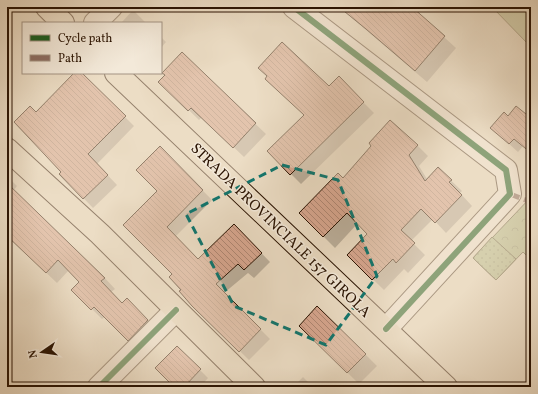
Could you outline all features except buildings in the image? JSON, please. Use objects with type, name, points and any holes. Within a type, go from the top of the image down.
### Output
[{"type":"main road","points":[[47,7],[62,22]]},
{"type":"main road","name":"STRADA PROVINCIALE 157 GIROLA","points":[[117,74],[446,387]]},
{"type":"main road","points":[[7,149],[100,234],[254,387]]},
{"type":"street","points":[[97,22],[110,7]]},
{"type":"street","points":[[294,7],[506,170],[510,194],[386,329]]},
{"type":"street","points":[[99,387],[176,310]]},
{"type":"highlighted area","points":[[282,165],[338,180],[377,276],[326,345],[234,306],[186,214]]},
{"type":"green space","points":[[492,7],[531,7],[531,50],[528,44]]},
{"type":"green space","points":[[531,197],[531,260],[523,252],[496,280],[473,258]]},
{"type":"green space","points":[[492,237],[516,259],[496,280],[473,258]]},
{"type":"marked path","points":[[510,194],[531,202]]},
{"type":"cycle path","points":[[294,7],[506,170],[510,194],[386,329]]},
{"type":"cycle path","points":[[99,387],[176,310]]}]
